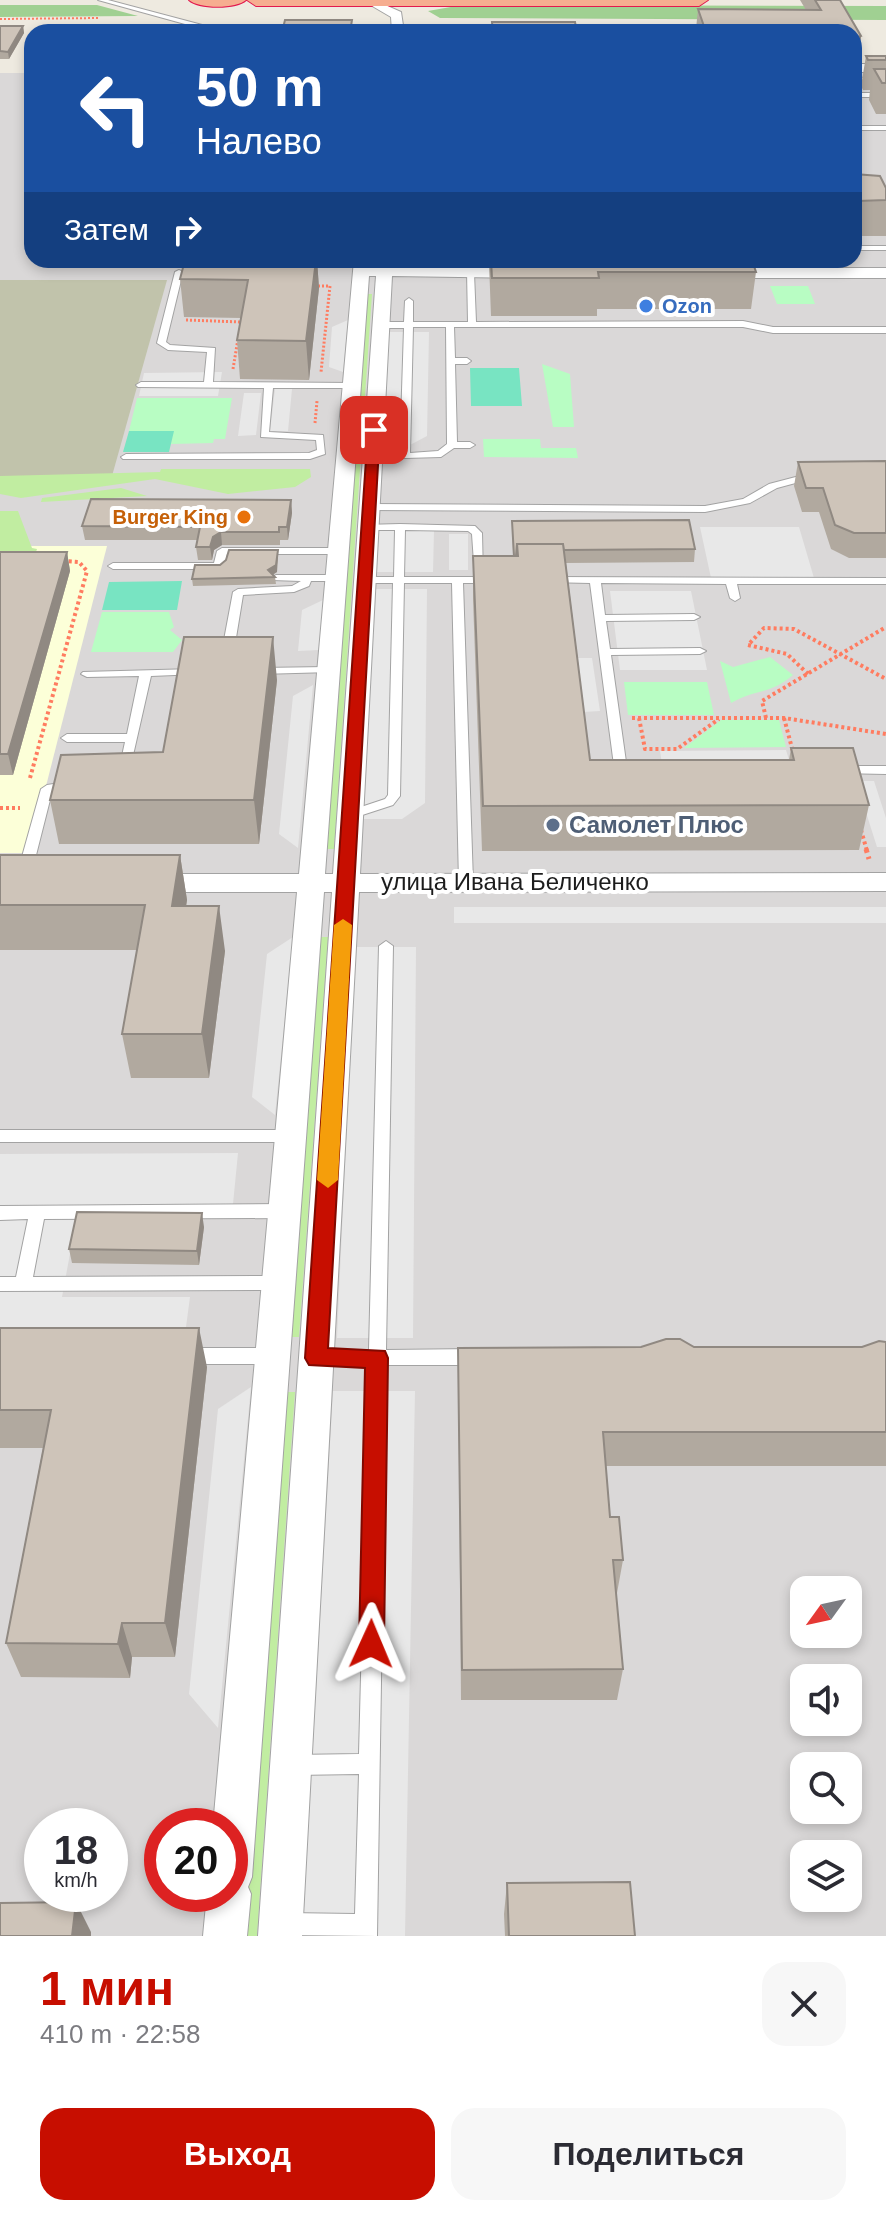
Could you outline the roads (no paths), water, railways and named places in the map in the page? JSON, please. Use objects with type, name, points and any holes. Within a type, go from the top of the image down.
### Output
[{"type":"highway","points":[[198,0],[237,0]]},
{"type":"highway","points":[[256,0],[699,0]]},
{"type":"street","points":[[367,1],[392,9],[398,24]]},
{"type":"street","points":[[401,24],[413,8],[440,2]]},
{"type":"street","points":[[862,68],[886,68]]},
{"type":"street","points":[[236,1808],[327,670],[326,569],[346,450],[350,385],[373,268]]},
{"type":"street","points":[[281,1930],[369,517],[346,450],[395,325],[374,268]]},
{"type":"street","points":[[414,268],[470,273],[548,273]]},
{"type":"street","points":[[703,273],[886,273]]},
{"type":"street","name":"улица Ивана Беличенко","points":[[128,883],[886,882]]},
{"type":"street","points":[[11,883],[52,883]]},
{"type":"street","points":[[225,1936],[227,1912]]},
{"type":"lane","points":[[101,0],[191,24]]},
{"type":"lane","points":[[862,80],[886,82]]},
{"type":"lane","points":[[862,95],[886,95]]},
{"type":"lane","points":[[862,128],[886,128]]},
{"type":"lane","points":[[862,248],[886,248]]},
{"type":"lane","points":[[179,272],[161,343],[168,347],[212,350],[208,385]]},
{"type":"lane","points":[[470,273],[472,325]]},
{"type":"lane","points":[[405,456],[395,325],[409,301]]},
{"type":"lane","points":[[395,325],[743,324],[773,330],[838,327],[886,330]]},
{"type":"lane","points":[[450,325],[452,445]]},
{"type":"lane","points":[[451,361],[467,361]]},
{"type":"lane","points":[[141,385],[350,385]]},
{"type":"lane","points":[[269,385],[264,435],[314,436],[346,450]]},
{"type":"lane","points":[[293,446],[405,456],[441,454],[452,445],[470,445]]},
{"type":"lane","points":[[126,457],[310,456],[346,450]]},
{"type":"lane","points":[[369,517],[705,509],[746,501],[798,477],[820,475]]},
{"type":"lane","points":[[369,517],[400,527],[467,527],[476,531],[479,580]]},
{"type":"lane","points":[[350,815],[389,802],[394,796],[400,527]]},
{"type":"lane","points":[[113,566],[219,566],[222,551],[326,569]]},
{"type":"lane","points":[[276,578],[326,569]]},
{"type":"lane","points":[[225,672],[238,592],[294,589],[326,569]]},
{"type":"lane","points":[[457,579],[466,882]]},
{"type":"lane","points":[[365,580],[508,580]]},
{"type":"lane","points":[[537,580],[886,581]]},
{"type":"lane","points":[[595,580],[621,773],[637,772]]},
{"type":"lane","points":[[731,580],[735,598]]},
{"type":"lane","points":[[600,618],[694,617]]},
{"type":"lane","points":[[605,652],[700,651]]},
{"type":"lane","points":[[240,672],[327,670]]},
{"type":"lane","points":[[87,674],[209,672]]},
{"type":"lane","points":[[119,781],[124,778],[146,673]]},
{"type":"lane","points":[[67,738],[132,738]]},
{"type":"lane","points":[[797,771],[886,770]]},
{"type":"lane","points":[[11,883],[47,789],[86,784]]},
{"type":"lane","points":[[281,1930],[366,1930],[386,946]]},
{"type":"lane","points":[[0,1136],[291,1136]]},
{"type":"lane","points":[[0,1213],[285,1211]]},
{"type":"lane","points":[[23,1283],[37,1213]]},
{"type":"lane","points":[[0,1284],[279,1283]]},
{"type":"lane","points":[[167,1356],[274,1356]]},
{"type":"lane","points":[[317,1358],[488,1357]]},
{"type":"lane","points":[[291,1765],[369,1764]]},
{"type":"place","name":"Ozon","points":[[646,306]]},
{"type":"place","name":"Burger King","points":[[244,517]]},
{"type":"place","name":"Самолет Плюс","points":[[553,825]]}]
